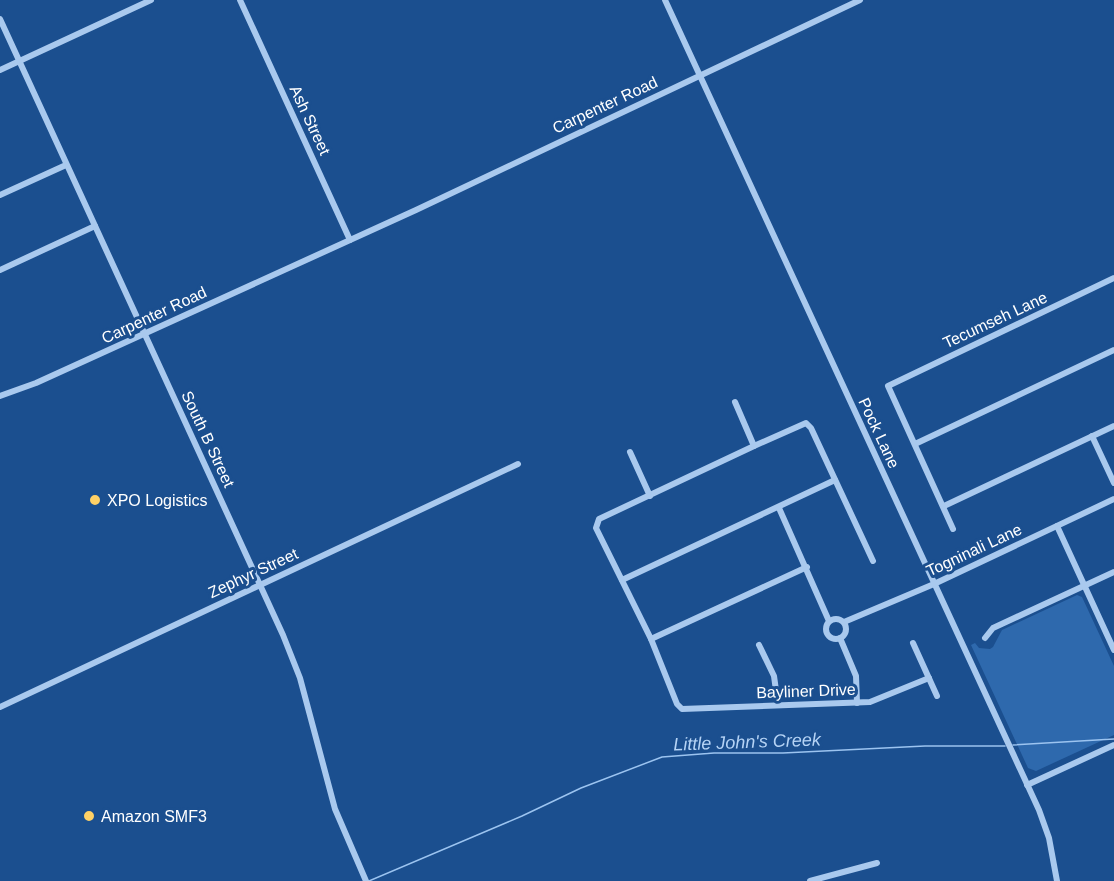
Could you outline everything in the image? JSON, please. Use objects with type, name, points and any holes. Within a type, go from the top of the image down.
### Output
[{"type":"street","points":[[0,70],[151,0]]},
{"type":"street","name":"Ash Street","points":[[240,0],[350,240]]},
{"type":"street","name":"Pock Lane","points":[[665,0],[1027,785],[1049,838],[1057,881]]},
{"type":"street","name":"Carpenter Road","points":[[0,396],[36,383],[361,235],[860,0]]},
{"type":"street","name":"South B Street","points":[[0,18],[292,656],[300,678],[328,786],[366,881]]},
{"type":"street","points":[[0,195],[66,165]]},
{"type":"street","points":[[0,270],[95,226]]},
{"type":"street","name":"Tecumseh Lane","points":[[915,444],[888,386],[1114,279]]},
{"type":"street","points":[[953,529],[915,444],[1114,350]]},
{"type":"street","points":[[735,402],[754,446]]},
{"type":"street","points":[[807,567],[651,639],[596,525],[599,519],[806,423],[811,428],[873,561]]},
{"type":"street","points":[[944,506],[1114,426]]},
{"type":"street","points":[[1092,436],[1114,483]]},
{"type":"street","points":[[630,452],[651,496]]},
{"type":"street","name":"Zephyr Street","points":[[0,707],[518,464]]},
{"type":"street","points":[[622,580],[835,480]]},
{"type":"street","name":"Togninali Lane","points":[[844,622],[934,584],[1114,499]]},
{"type":"street","points":[[779,508],[829,621]]},
{"type":"street","points":[[1057,526],[1114,650]]},
{"type":"street","points":[[985,638],[993,628],[1114,572]]},
{"type":"street","points":[[839,619],[844,622],[845,633],[840,638],[831,638],[827,635],[826,625],[829,621],[839,619]]},
{"type":"street","points":[[840,638],[856,676],[856,703]]},
{"type":"street","name":"Bayliner Drive","points":[[651,639],[680,707],[686,709],[856,703],[876,700],[929,678]]},
{"type":"street","points":[[913,643],[937,696]]},
{"type":"street","points":[[759,645],[774,676],[778,705]]},
{"type":"street","points":[[1027,785],[1111,746]]},
{"type":"street","points":[[810,881],[877,863]]},
{"type":"shaded area","points":[[1077,595],[1082,597],[1114,666],[1114,735],[1036,771],[1028,768],[971,645],[975,643],[979,648],[990,649],[1002,630]]},
{"type":"waterway","name":"Little John's Creek","points":[[1013,745],[1114,739]]},
{"type":"waterway","name":"Little John's Creek","points":[[369,881],[522,816],[581,788],[662,757],[714,753],[783,753],[925,746],[1005,746]]},
{"type":"place","name":"XPO Logistics","points":[[95,500]]},
{"type":"place","name":"Amazon SMF3","points":[[89,816]]}]
